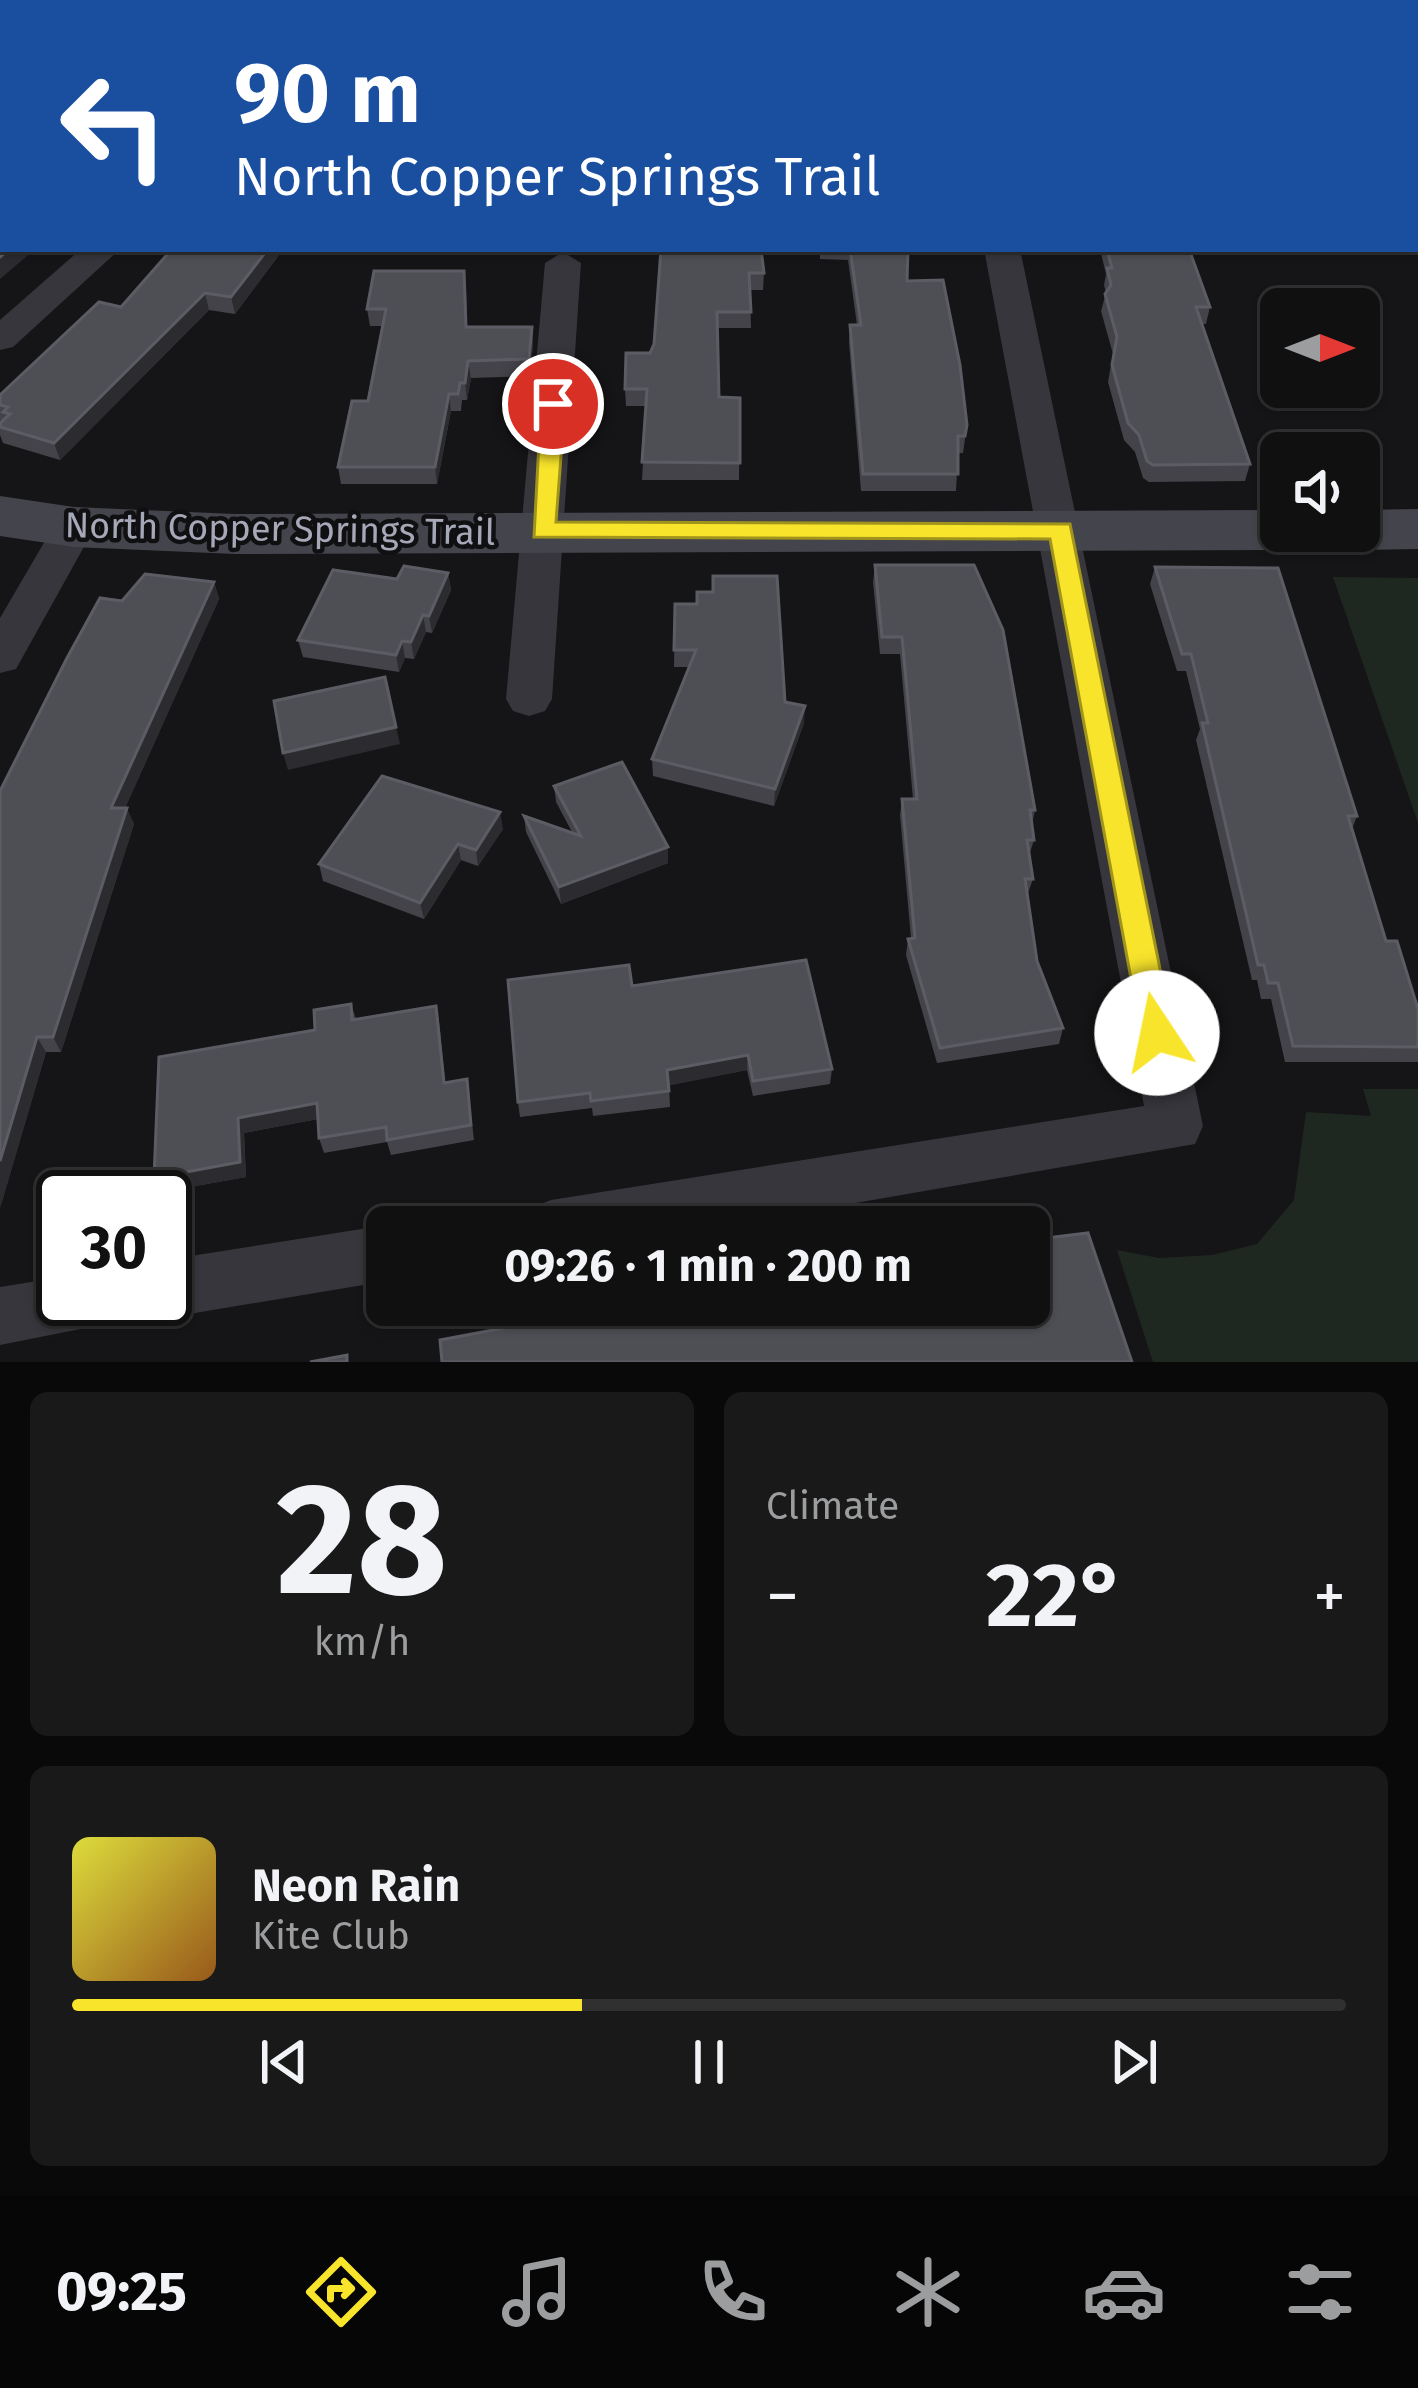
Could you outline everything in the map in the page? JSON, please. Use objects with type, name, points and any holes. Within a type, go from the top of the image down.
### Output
[{"type":"street","points":[[0,340],[99,252]]},
{"type":"street","points":[[681,1206],[1175,1126],[1003,252]]},
{"type":"street","points":[[530,699],[563,263]]},
{"type":"street","name":"North Copper Springs Trail","points":[[0,516],[74,527],[235,534],[1260,530]]},
{"type":"street","points":[[0,657],[74,527]]},
{"type":"street","points":[[1380,530],[1418,529]]},
{"type":"street","points":[[192,1285],[366,1256]]},
{"type":"street","points":[[0,1316],[36,1310]]},
{"type":"shaded area","points":[[1333,577],[1418,578],[1418,823]]},
{"type":"shaded area","points":[[1363,1089],[1418,1089],[1418,1362],[1153,1362],[1117,1250],[1159,1258],[1212,1255],[1257,1244],[1294,1200],[1306,1112],[1371,1116]]},
{"type":"building","points":[[169,252],[266,252],[231,297],[205,293],[54,443],[0,427],[10,414],[3,412],[8,407],[0,405],[0,395],[99,302],[121,307]]},
{"type":"building","points":[[661,252],[761,252],[764,273],[749,273],[751,312],[717,312],[719,397],[740,398],[740,463],[642,462],[647,389],[625,389],[626,353],[650,353]]},
{"type":"building","points":[[850,252],[908,252],[907,281],[943,280],[967,425],[965,436],[958,436],[958,474],[863,474],[850,325],[861,325]]},
{"type":"building","points":[[1108,252],[1190,252],[1210,307],[1196,307],[1250,464],[1153,465],[1147,461],[1139,435],[1128,423],[1112,365],[1117,337],[1105,294],[1111,285],[1107,268],[1112,268]]},
{"type":"building","points":[[374,271],[464,271],[466,327],[532,327],[529,359],[468,361],[465,383],[460,383],[458,394],[449,394],[435,467],[338,467],[352,401],[368,401],[386,309],[367,309]]},
{"type":"building","points":[[875,565],[974,565],[1003,630],[1035,810],[1030,810],[1034,840],[1027,840],[1033,879],[1025,879],[1037,961],[1063,1028],[940,1048],[908,939],[915,938],[902,799],[917,799],[902,637],[882,637]]},
{"type":"building","points":[[404,566],[448,573],[429,616],[423,615],[411,642],[402,641],[396,655],[298,640],[333,570],[397,579]]},
{"type":"building","points":[[1155,567],[1278,568],[1357,816],[1348,816],[1386,941],[1397,941],[1418,1009],[1418,1047],[1293,1046],[1278,983],[1268,983],[1264,965],[1258,965],[1202,723],[1208,723],[1191,654],[1182,654]]},
{"type":"building","points":[[145,574],[214,582],[111,808],[127,808],[53,1037],[37,1037],[0,1161],[0,791],[100,598],[122,601]]},
{"type":"building","points":[[713,576],[777,576],[785,702],[805,706],[775,789],[652,759],[696,650],[674,650],[675,604],[697,604],[697,592],[713,592]]},
{"type":"building","points":[[385,677],[396,727],[283,753],[274,701]]},
{"type":"building","points":[[622,762],[668,847],[559,887],[524,816],[581,836],[554,786]]},
{"type":"building","points":[[382,776],[500,812],[476,850],[458,844],[420,903],[319,864]]},
{"type":"building","points":[[806,960],[832,1069],[753,1081],[748,1055],[667,1070],[669,1091],[591,1101],[590,1093],[518,1102],[508,980],[629,965],[632,986]]},
{"type":"building","points":[[351,1004],[352,1020],[436,1006],[444,1083],[467,1079],[471,1125],[387,1140],[386,1127],[319,1138],[317,1103],[238,1118],[240,1162],[192,1171],[154,1170],[159,1057],[315,1030],[314,1010]]},
{"type":"building","points":[[1088,1233],[1132,1362],[442,1362],[440,1340],[515,1326],[1050,1326],[1050,1238]]},
{"type":"building","points":[[347,1355],[347,1362],[310,1362]]},
{"type":"route","points":[[553,404],[543,531],[1061,530],[1157,1033]]}]
